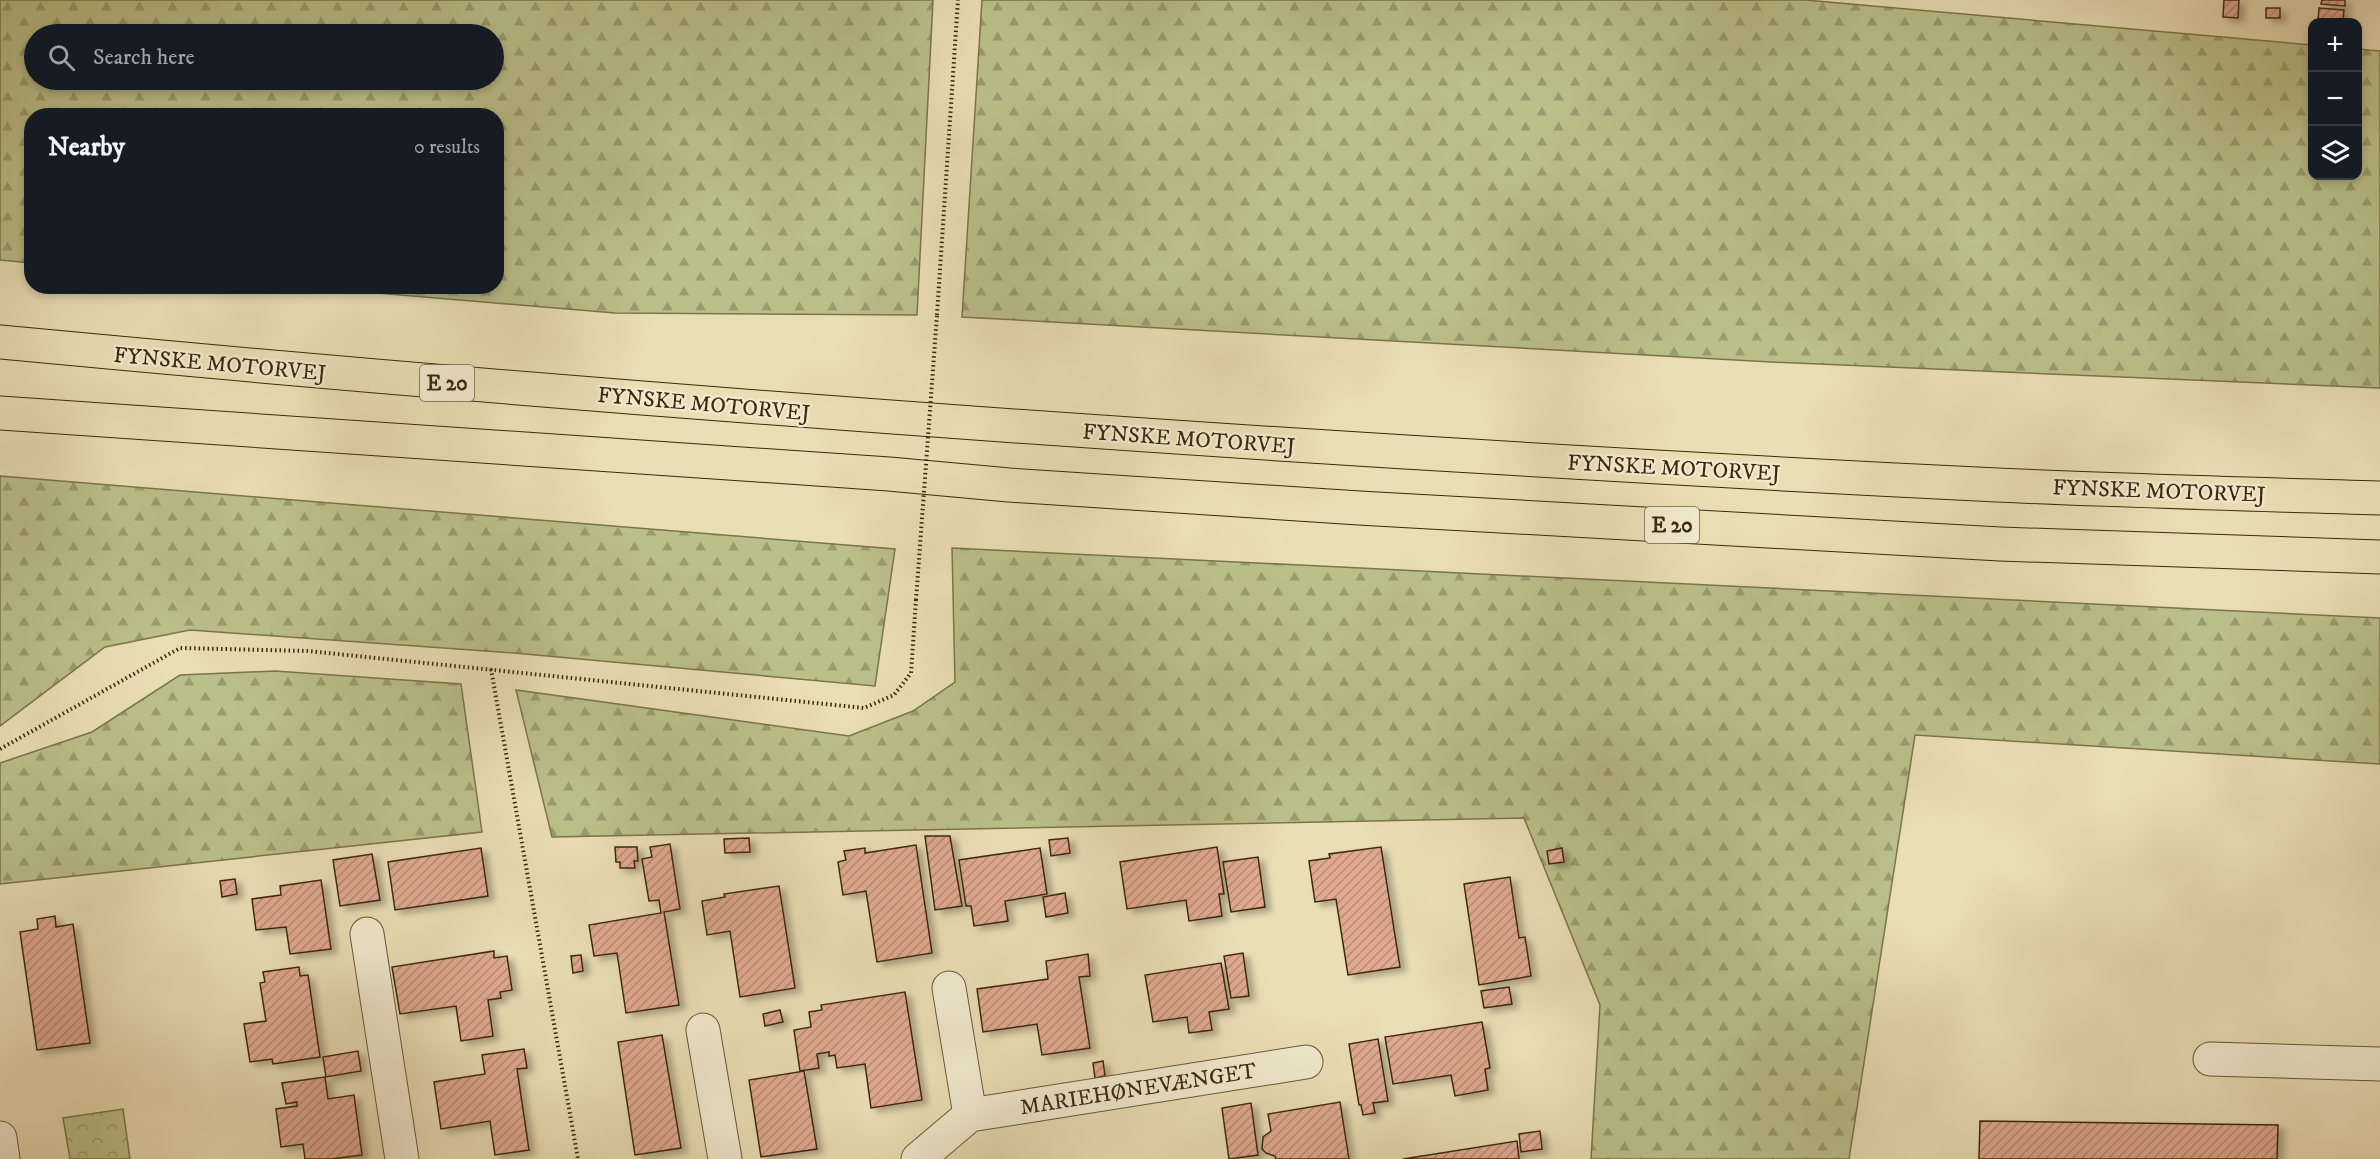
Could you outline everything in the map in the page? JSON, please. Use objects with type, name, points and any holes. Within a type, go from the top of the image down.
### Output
[{"type":"highway","name":"FYNSKE MOTORVEJ","points":[[0,342],[346,375],[895,418],[1346,448],[2002,485],[2380,498]]},
{"type":"highway","name":"E 20","points":[[0,413],[1359,508],[2000,544],[2380,557]]},
{"type":"street","points":[[367,934],[402,1159]]},
{"type":"street","points":[[918,1159],[970,1115],[949,988]]},
{"type":"street","points":[[703,1030],[725,1159]]},
{"type":"street","points":[[2210,1059],[2380,1064]]},
{"type":"street","name":"MARIEHØNEVÆNGET","points":[[970,1115],[1306,1062]]},
{"type":"street","points":[[0,1138],[3,1159]]},
{"type":"path","points":[[0,749],[180,648],[308,651],[864,708],[894,695],[911,673],[958,0]]},
{"type":"path","points":[[491,669],[578,1159]]},
{"type":"green space","points":[[0,0],[933,0],[917,315],[615,313],[389,294],[504,294],[504,108],[24,108],[24,262],[0,260]]},
{"type":"green space","points":[[982,0],[1805,0],[2308,45],[2308,180],[2362,180],[2362,49],[2380,51],[2380,388],[1771,362],[962,317]]},
{"type":"green space","points":[[0,476],[895,549],[875,686],[514,653],[190,630],[105,647],[0,726]]},
{"type":"green space","points":[[952,548],[2380,618],[2380,764],[1915,735],[1849,1159],[1591,1159],[1600,1005],[1524,818],[552,837],[516,690],[849,736],[913,711],[955,682]]},
{"type":"green space","points":[[275,671],[461,684],[482,832],[0,884],[0,763],[92,732],[180,675]]},
{"type":"green space","points":[[123,1109],[130,1159],[70,1159],[63,1118]]},
{"type":"building","points":[[2224,0],[2239,0],[2238,18],[2223,17]]},
{"type":"building","points":[[2322,0],[2345,0],[2345,6],[2321,4]]},
{"type":"building","points":[[2266,8],[2280,8],[2280,18],[2266,18]]},
{"type":"building","points":[[2319,8],[2344,10],[2343,18],[2318,18]]},
{"type":"building","points":[[925,836],[950,836],[962,906],[935,910]]},
{"type":"building","points":[[749,838],[750,852],[725,853],[724,839]]},
{"type":"building","points":[[1068,838],[1070,853],[1051,856],[1049,840]]},
{"type":"building","points":[[670,844],[680,909],[664,912],[679,1005],[626,1013],[617,953],[594,956],[589,925],[661,913],[659,900],[649,901],[642,859],[652,857],[650,847]]},
{"type":"building","points":[[916,845],[932,953],[877,962],[866,891],[843,895],[838,862],[846,860],[844,851],[865,848],[865,853]]},
{"type":"building","points":[[615,847],[637,847],[638,861],[634,861],[635,868],[620,868],[620,862],[616,862]]},
{"type":"building","points":[[1217,847],[1224,894],[1219,894],[1222,916],[1189,921],[1186,900],[1127,909],[1120,862]]},
{"type":"building","points":[[1381,847],[1400,967],[1348,975],[1336,899],[1315,902],[1309,861],[1330,858],[1329,854]]},
{"type":"building","points":[[481,848],[488,896],[395,910],[388,862]]},
{"type":"building","points":[[1040,848],[1047,894],[1005,901],[1008,921],[974,926],[971,906],[966,906],[959,860]]},
{"type":"building","points":[[1562,848],[1564,862],[1549,864],[1547,851]]},
{"type":"building","points":[[372,854],[380,900],[340,906],[333,860]]},
{"type":"building","points":[[1258,857],[1265,907],[1231,912],[1223,862]]},
{"type":"building","points":[[1510,877],[1519,938],[1525,937],[1531,976],[1479,985],[1464,884]]},
{"type":"building","points":[[235,879],[237,894],[222,897],[220,881]]},
{"type":"building","points":[[321,880],[331,949],[290,954],[286,927],[256,930],[252,899],[281,895],[280,886]]},
{"type":"building","points":[[779,886],[795,988],[740,997],[730,931],[707,935],[702,901],[725,897],[724,894]]},
{"type":"building","points":[[1065,893],[1068,913],[1046,917],[1043,897]]},
{"type":"building","points":[[55,916],[56,927],[73,924],[90,1043],[37,1050],[20,932],[38,929],[37,919]]},
{"type":"building","points":[[494,951],[494,958],[507,956],[512,990],[500,992],[501,998],[488,1000],[493,1036],[461,1041],[456,1006],[400,1014],[392,967]]},
{"type":"building","points":[[1243,953],[1249,996],[1231,998],[1224,956]]},
{"type":"building","points":[[1088,954],[1090,976],[1079,977],[1090,1048],[1042,1055],[1037,1024],[983,1032],[977,989],[1048,979],[1046,961]]},
{"type":"building","points":[[581,955],[583,971],[573,973],[571,956]]},
{"type":"building","points":[[1221,963],[1229,1009],[1209,1012],[1212,1030],[1189,1033],[1187,1017],[1153,1022],[1145,975]]},
{"type":"building","points":[[299,967],[300,976],[308,975],[320,1057],[273,1064],[272,1059],[250,1062],[244,1024],[266,1021],[260,983],[265,982],[263,972]]},
{"type":"building","points":[[1509,987],[1512,1004],[1484,1008],[1481,991]]},
{"type":"building","points":[[905,992],[922,1100],[871,1108],[865,1064],[837,1068],[835,1055],[829,1056],[829,1052],[817,1054],[819,1068],[800,1071],[794,1030],[811,1027],[809,1012],[822,1010],[821,1005]]},
{"type":"building","points":[[780,1010],[783,1022],[765,1026],[763,1014]]},
{"type":"building","points":[[1482,1022],[1490,1068],[1485,1069],[1488,1090],[1455,1096],[1451,1075],[1393,1084],[1385,1037]]},
{"type":"building","points":[[662,1035],[681,1148],[635,1155],[618,1042]]},
{"type":"building","points":[[1378,1039],[1388,1101],[1373,1103],[1375,1113],[1363,1115],[1361,1105],[1359,1105],[1349,1044]]},
{"type":"building","points":[[524,1049],[527,1068],[517,1069],[529,1150],[495,1155],[490,1121],[441,1129],[434,1082],[485,1074],[482,1055]]},
{"type":"building","points":[[358,1051],[361,1071],[326,1077],[323,1057]]},
{"type":"building","points":[[1103,1061],[1105,1076],[1095,1078],[1093,1063]]},
{"type":"building","points":[[804,1071],[817,1149],[761,1157],[749,1080]]},
{"type":"building","points":[[325,1077],[328,1099],[354,1095],[362,1155],[331,1159],[305,1159],[303,1144],[281,1147],[276,1109],[297,1106],[297,1102],[286,1104],[282,1083]]},
{"type":"building","points":[[1340,1102],[1349,1159],[1276,1159],[1275,1156],[1262,1149],[1263,1137],[1271,1131],[1268,1114]]},
{"type":"building","points":[[1251,1103],[1258,1155],[1229,1159],[1222,1108]]},
{"type":"building","points":[[1980,1121],[2278,1125],[2277,1159],[1979,1159]]},
{"type":"building","points":[[1540,1131],[1542,1149],[1521,1152],[1519,1134]]},
{"type":"building","points":[[1517,1141],[1519,1159],[1403,1159]]}]
